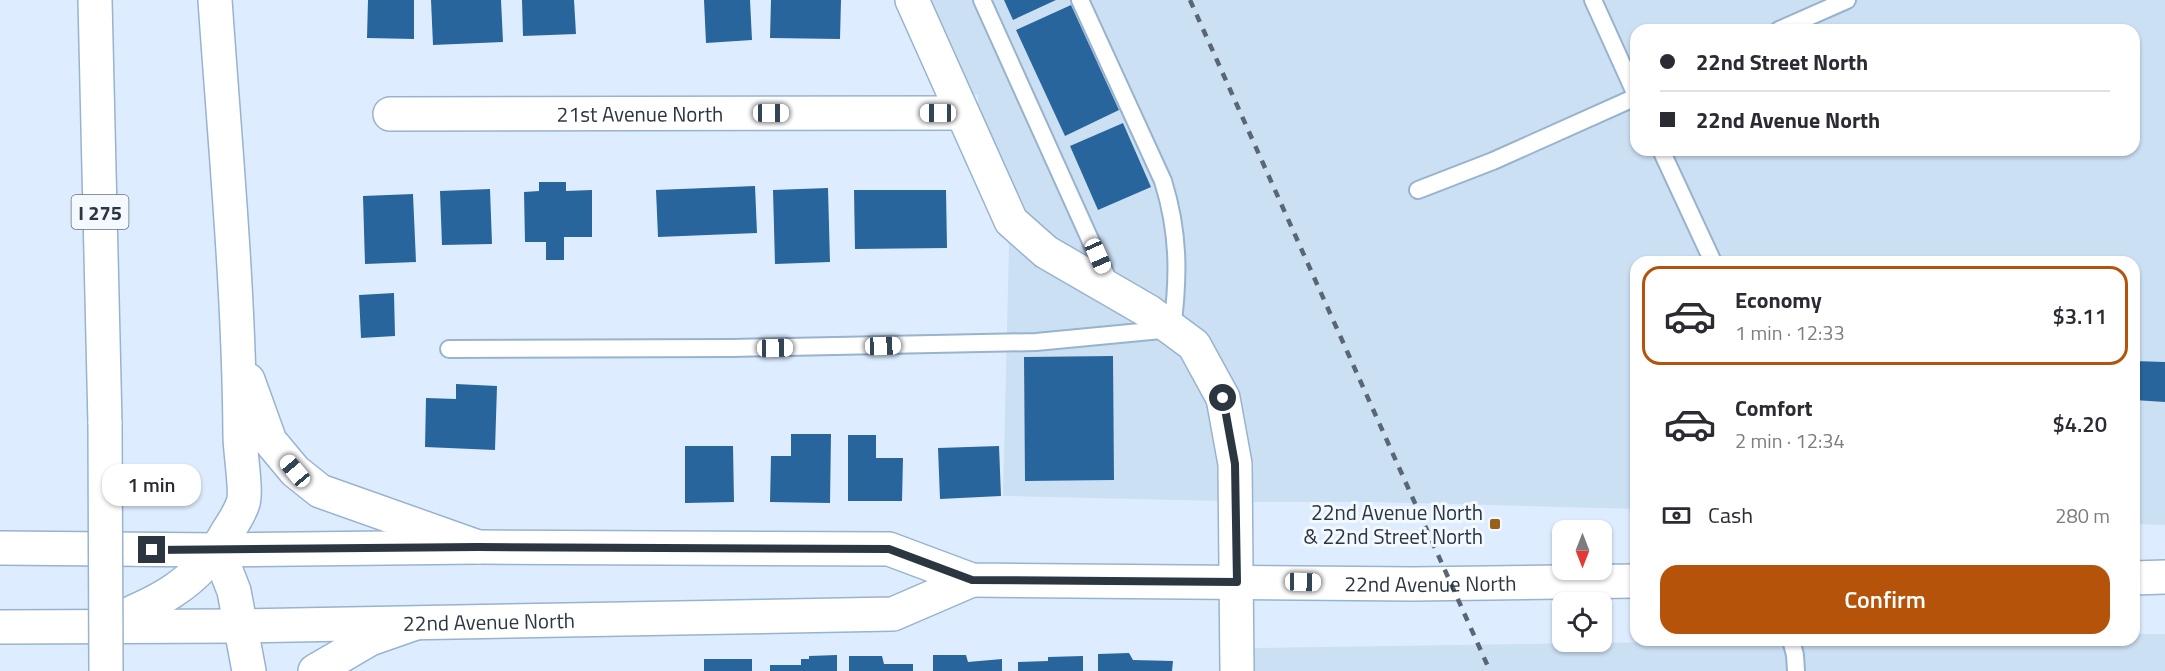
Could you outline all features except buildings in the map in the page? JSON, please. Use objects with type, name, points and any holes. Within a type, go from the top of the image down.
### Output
[{"type":"main road","name":"I 275","points":[[95,0],[105,424],[106,671]]},
{"type":"main road","points":[[96,627],[131,614],[169,595],[199,572],[218,550],[244,501],[240,449],[240,355],[215,0]]},
{"type":"main road","points":[[912,0],[1011,221],[1046,252],[1148,311],[1194,345],[1223,398],[1235,464],[1237,671]]},
{"type":"main road","name":"21st Avenue North","points":[[390,114],[962,113]]},
{"type":"main road","points":[[240,355],[270,441],[295,471],[320,491],[478,547]]},
{"type":"main road","name":"22nd Avenue North","points":[[0,548],[889,549],[972,580],[1413,584],[1630,581]]},
{"type":"main road","points":[[218,550],[234,591],[249,671]]},
{"type":"main road","points":[[2140,578],[2165,577]]},
{"type":"main road","name":"22nd Avenue North","points":[[0,627],[413,624],[893,614],[972,580]]},
{"type":"main road","points":[[315,671],[370,639],[413,624]]},
{"type":"lane","points":[[982,0],[1114,292]]},
{"type":"lane","points":[[449,349],[755,348],[1036,342],[1172,329],[1177,289],[1177,243],[1171,207],[1163,181],[1080,0]]},
{"type":"lane","points":[[1593,0],[1630,83]]},
{"type":"lane","points":[[1793,24],[1847,0]]},
{"type":"lane","points":[[1418,190],[1493,161],[1630,100]]},
{"type":"lane","points":[[1664,156],[1710,256]]},
{"type":"lane","points":[[1793,646],[1796,671]]},
{"type":"shaded area","points":[[930,0],[2165,0],[2165,525],[2140,524],[2140,256],[1630,256],[1630,509],[1374,502],[1252,502],[1251,460],[1238,394],[1208,336],[1155,294],[1055,237],[1024,209],[978,108],[978,95],[972,95]]},
{"type":"shaded area","points":[[1007,240],[1039,268],[1140,326],[1182,358],[1208,404],[1220,466],[1220,501],[1003,496],[1009,244]]},
{"type":"shaded area","points":[[2140,634],[2165,634],[2165,671],[1252,671],[1253,648],[1552,644],[1552,652],[1612,652],[1612,643],[1630,642],[1630,646],[2140,646]]},
{"type":"railway","points":[[1190,0],[1490,671]]},
{"type":"place","name":"22nd Avenue North & 22nd Street North","points":[[1495,524]]},
{"type":"route","points":[[152,550],[478,547],[889,549],[972,580],[1237,582],[1235,464],[1223,398]]}]
